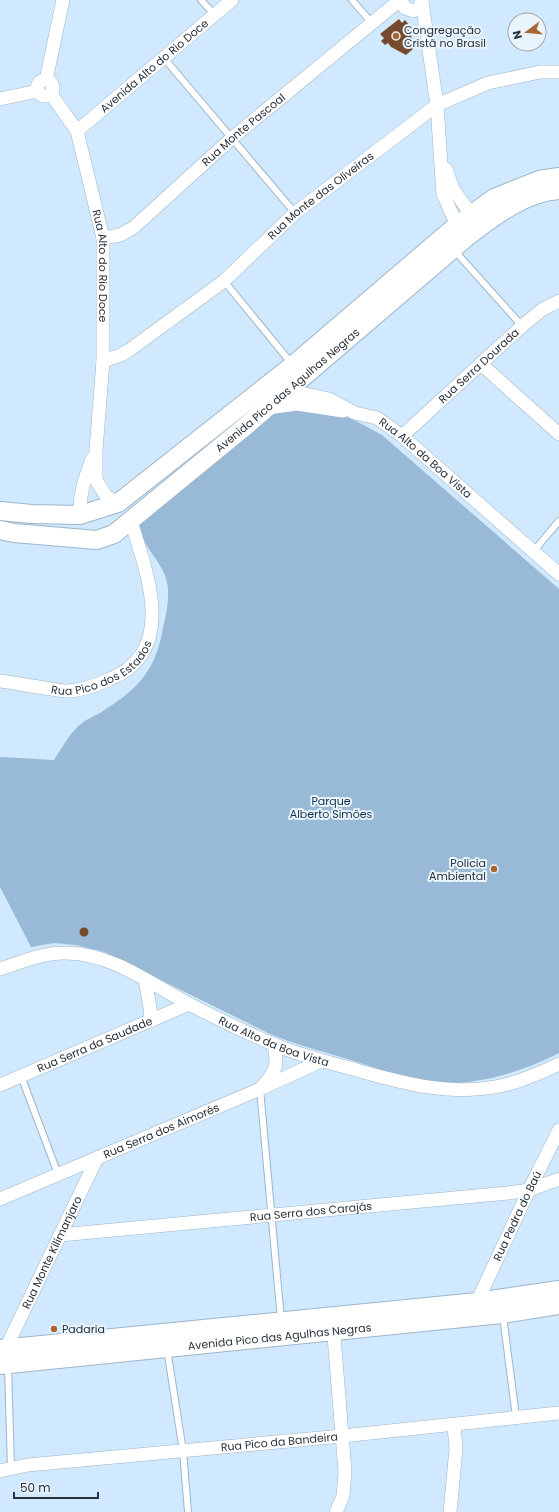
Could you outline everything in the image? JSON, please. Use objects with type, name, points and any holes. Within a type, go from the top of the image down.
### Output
[{"type":"street","points":[[0,99],[45,88],[63,0]]},
{"type":"street","name":"Avenida Alto do Rio Doce","points":[[77,131],[232,0]]},
{"type":"street","points":[[422,1],[437,105],[443,194],[469,226]]},
{"type":"street","name":"Rua Monte Pascoal","points":[[103,238],[120,235],[133,228],[232,138],[371,22],[382,14],[404,5],[419,8],[422,1]]},
{"type":"street","points":[[404,5],[426,30]]},
{"type":"street","name":"Rua Monte das Oliveiras","points":[[103,361],[128,351],[224,281],[295,213],[437,105],[488,84],[540,72],[559,72]]},
{"type":"street","name":"Rua Alto do Rio Doce","points":[[45,88],[77,131],[103,238],[103,361],[96,450]]},
{"type":"street","points":[[440,138],[447,171],[469,226]]},
{"type":"street","name":"Avenida Pico das Agulhas Negras","points":[[0,530],[14,533],[97,540],[114,534],[267,408],[453,249],[469,226],[494,198],[518,187],[539,180],[559,177]]},
{"type":"street","name":"Avenida Pico das Agulhas Negras","points":[[0,511],[32,514],[80,515],[118,502],[469,226],[499,214],[522,200],[559,190]]},
{"type":"street","name":"Rua Serra Dourada","points":[[402,436],[522,326],[543,309],[559,301]]},
{"type":"street","points":[[481,364],[559,434]]},
{"type":"street","name":"Rua Alto da Boa Vista","points":[[270,384],[287,391],[329,399],[355,413],[377,418],[402,436],[559,574]]},
{"type":"street","points":[[267,408],[297,404],[355,413]]},
{"type":"street","points":[[96,450],[96,480],[106,496],[118,502],[128,511],[131,521]]},
{"type":"street","points":[[83,539],[78,528],[80,501],[83,483],[96,450]]},
{"type":"street","name":"Rua Pico dos Estados","points":[[0,681],[66,691],[95,685],[125,673],[144,653],[150,631],[153,601],[148,576],[131,521]]},
{"type":"street","name":"Rua Alto da Boa Vista","points":[[0,969],[41,956],[68,953],[107,960],[189,1004],[274,1044],[321,1061],[414,1086],[461,1090],[500,1086],[534,1076],[559,1064]]},
{"type":"street","points":[[144,979],[151,1020]]},
{"type":"street","name":"Rua Serra da Saudade","points":[[0,1085],[189,1004]]},
{"type":"street","points":[[260,1089],[275,1071],[277,1059],[274,1044]]},
{"type":"street","name":"Rua Serra dos Aimorés","points":[[0,1199],[260,1089],[321,1061]]},
{"type":"street","name":"Rua Pedra do Baú","points":[[477,1302],[529,1190],[559,1130]]},
{"type":"street","name":"Rua Monte Kilimanjaro","points":[[3,1356],[97,1158]]},
{"type":"street","name":"Rua Serra dos Carajás","points":[[60,1235],[529,1190],[559,1179]]},
{"type":"street","name":"Avenida Pico das Agulhas Negras","points":[[3,1356],[167,1348],[559,1290]]},
{"type":"street","name":"Avenida Pico das Agulhas Negras","points":[[3,1356],[281,1321],[333,1324],[502,1314],[559,1305]]},
{"type":"street","points":[[333,1324],[345,1472],[343,1496],[336,1512]]},
{"type":"street","name":"Rua Pico da Bandeira","points":[[6,1470],[28,1465],[342,1436],[559,1413]]},
{"type":"street","points":[[450,1512],[456,1449],[454,1425]]},
{"type":"lane","points":[[201,0],[214,14]]},
{"type":"lane","points":[[352,0],[371,22]]},
{"type":"lane","points":[[163,57],[295,213]]},
{"type":"lane","points":[[453,249],[522,326]]},
{"type":"lane","points":[[224,281],[293,365]]},
{"type":"lane","points":[[533,552],[559,521]]},
{"type":"lane","points":[[21,1076],[58,1174]]},
{"type":"lane","points":[[260,1089],[270,1215],[281,1321]]},
{"type":"lane","points":[[502,1314],[516,1417]]},
{"type":"lane","points":[[167,1348],[183,1451],[188,1512]]},
{"type":"lane","points":[[3,1356],[6,1470]]},
{"type":"green space","name":"Parque Alberto Simões","points":[[304,408],[337,413],[382,435],[559,589],[559,1053],[533,1065],[504,1075],[459,1083],[422,1081],[410,1078],[311,1048],[268,1033],[104,952],[76,945],[54,943],[31,947],[0,887],[0,757],[54,760],[66,740],[78,727],[86,720],[100,713],[125,696],[135,687],[150,668],[160,643],[168,599],[167,580],[144,540],[138,523],[269,411]]},
{"type":"building","name":"Congregação Cristã no Brasil","points":[[399,19],[402,23],[405,20],[409,25],[406,28],[410,31],[414,48],[406,55],[391,47],[388,43],[385,45],[381,41],[384,38],[380,34]]},
{"type":"building","points":[[82,928],[86,928],[88,932],[86,936],[82,936],[80,934],[80,930]]},
{"type":"place","name":"Congregação Cristã no Brasil","points":[[396,36]]},
{"type":"place","name":"Policia Ambiental","points":[[494,869]]},
{"type":"place","name":"Padaria","points":[[54,1329]]}]
